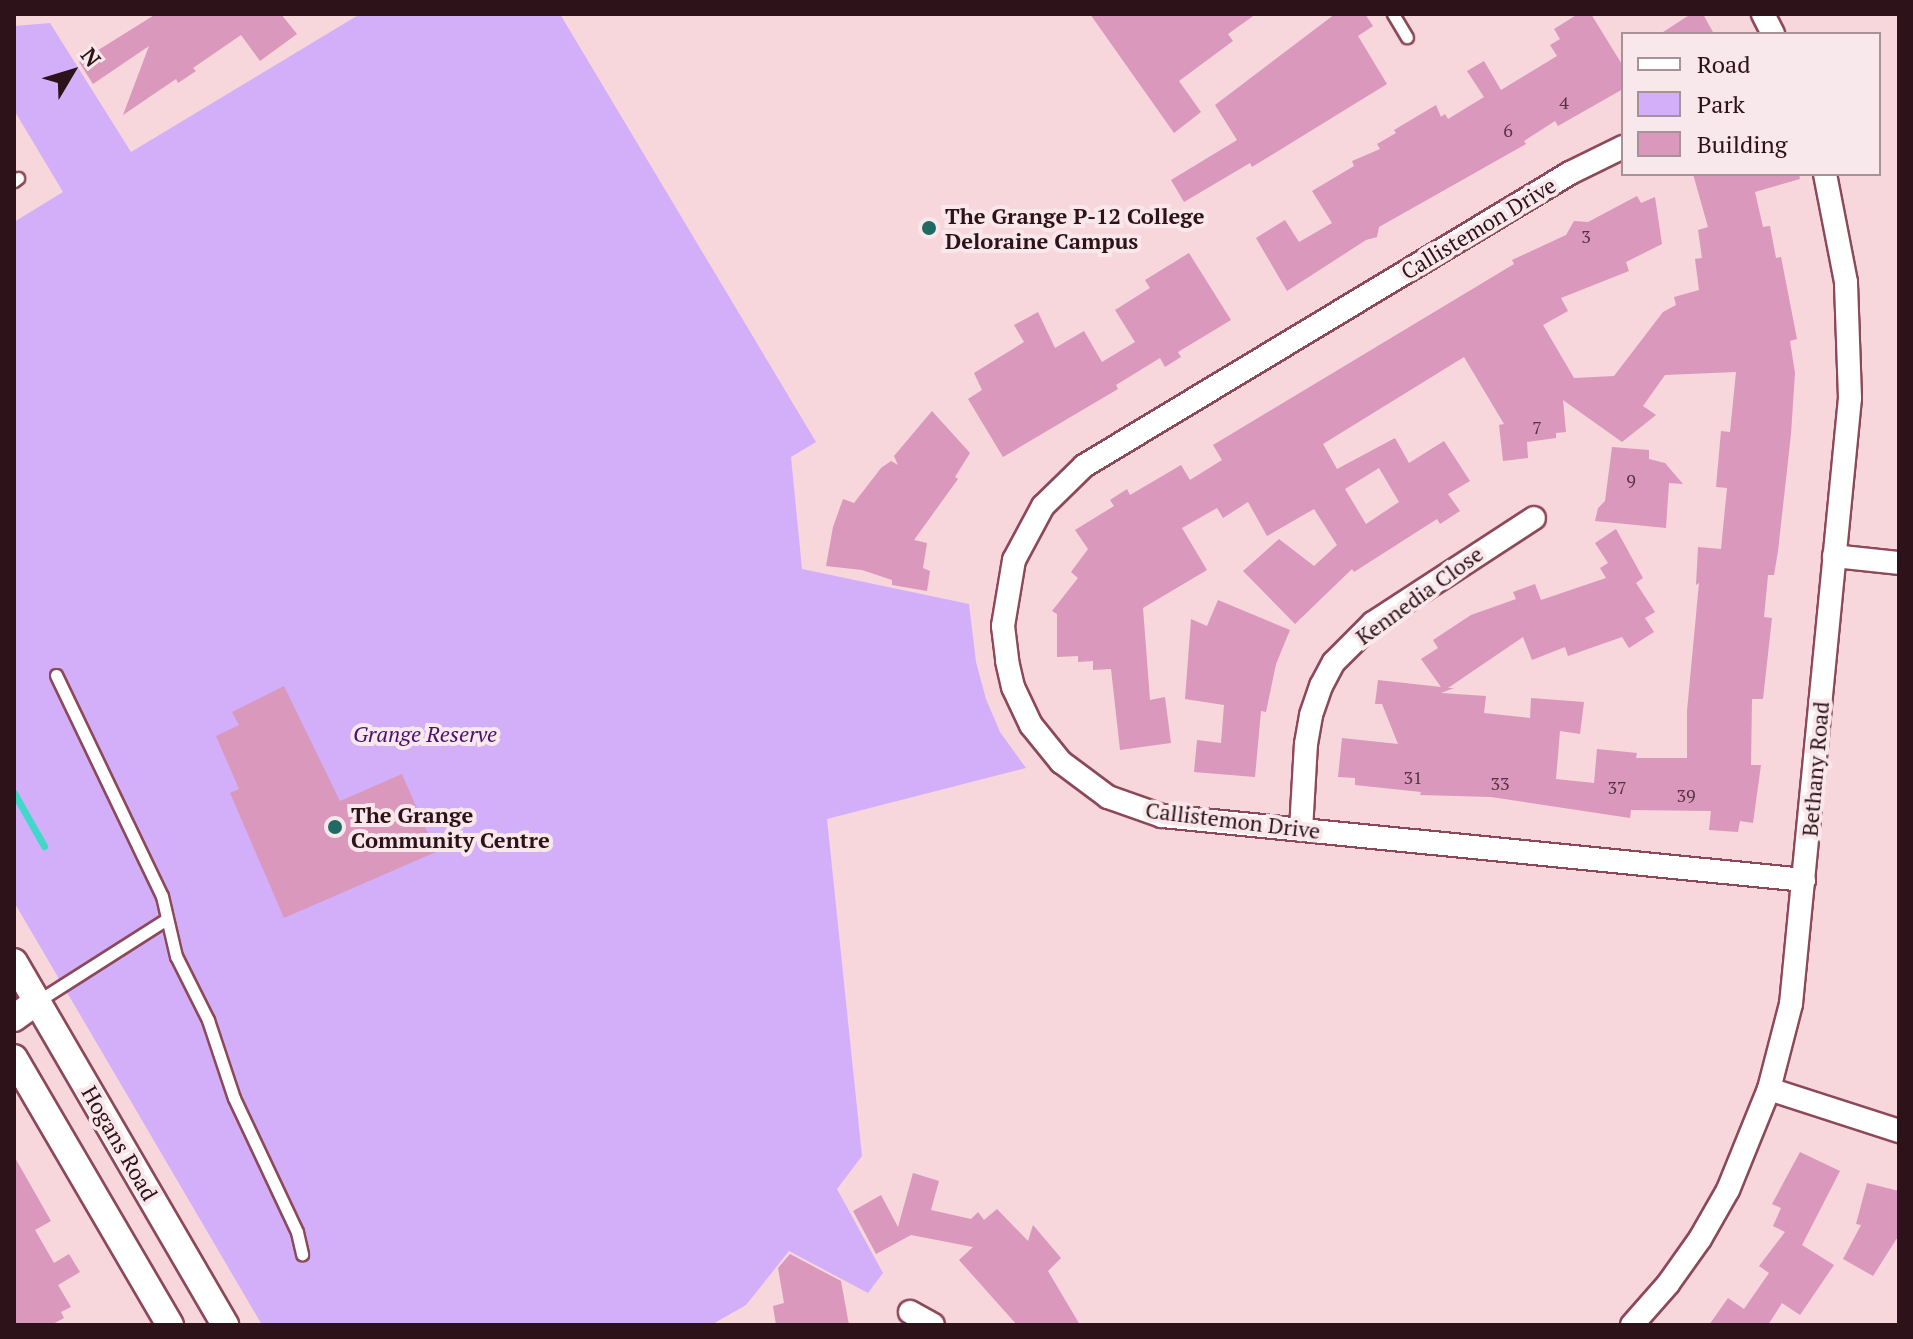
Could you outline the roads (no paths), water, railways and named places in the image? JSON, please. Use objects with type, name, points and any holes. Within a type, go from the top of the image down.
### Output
[{"type":"street","points":[[1763,14],[1772,32]]},
{"type":"street","name":"Callistemon Drive","points":[[1621,148],[1557,181],[1084,466],[1043,506],[1025,534],[1006,592],[1003,626],[1013,687],[1031,725],[1061,762],[1108,797],[1162,816],[1804,880]]},
{"type":"street","name":"Bethany Road","points":[[1632,1325],[1668,1284],[1700,1239],[1745,1153],[1769,1089],[1791,1004],[1844,471],[1850,344],[1846,282],[1825,176]]},
{"type":"street","name":"Kennedia Close","points":[[1301,830],[1311,715],[1334,662],[1383,616],[1534,518]]},
{"type":"street","points":[[1834,556],[1899,563]]},
{"type":"street","name":"Hogans Road","points":[[14,962],[225,1325]]},
{"type":"street","points":[[14,1018],[37,1001]]},
{"type":"street","points":[[14,1058],[170,1325]]},
{"type":"street","points":[[1769,1089],[1899,1131]]},
{"type":"street","points":[[910,1312],[933,1325]]},
{"type":"lane","points":[[1393,14],[1407,37]]},
{"type":"lane","points":[[56,675],[162,896],[165,920],[176,956],[208,1020],[234,1098],[297,1232],[302,1254]]},
{"type":"lane","points":[[37,1001],[165,920]]},
{"type":"waterway","points":[[14,793],[44,846]]},
{"type":"place","name":"The Grange P-12 College Deloraine Campus","points":[[929,228]]},
{"type":"place","name":"The Grange Community Centre","points":[[335,827]]},
{"type":"park label","name":"Grange Reserve","points":[[425,734]]}]
